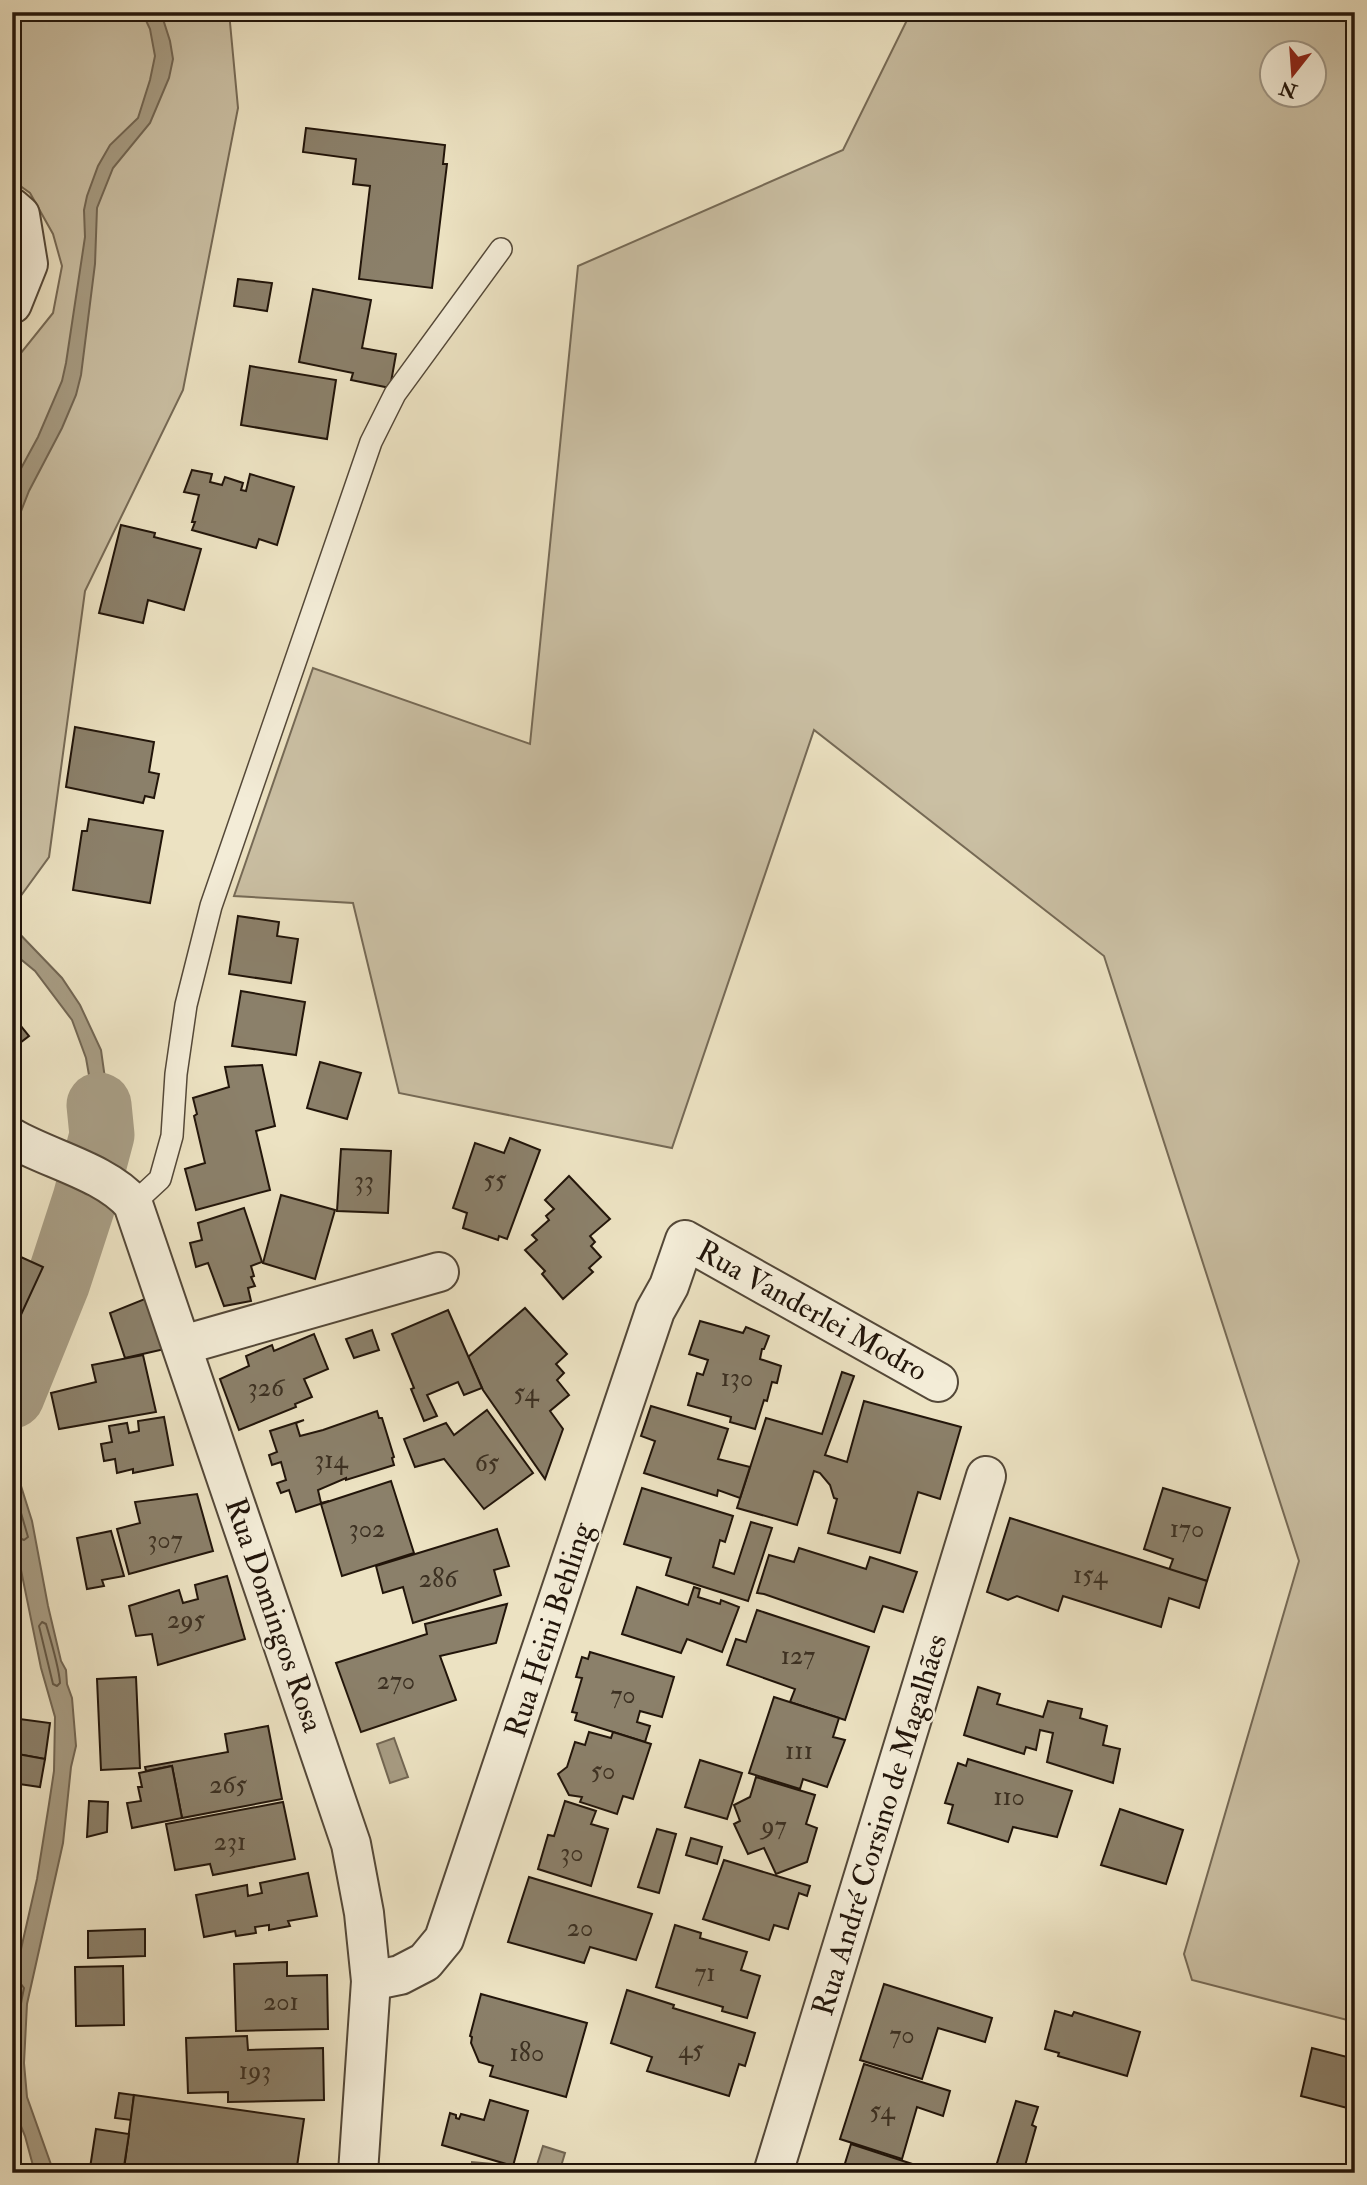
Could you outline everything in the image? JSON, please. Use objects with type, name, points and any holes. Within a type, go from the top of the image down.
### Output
[{"type":"street","points":[[12,208],[20,215],[28,264],[12,304]]},
{"type":"street","points":[[12,1138],[69,1163],[128,1198]]},
{"type":"street","name":"Rua Domingos Rosa","points":[[128,1198],[183,1345],[351,1844],[365,1913],[371,1981],[358,2173]]},
{"type":"street","name":"Rua Vanderlei Modro","points":[[685,1240],[938,1382]]},
{"type":"street","name":"Rua Heini Behling","points":[[371,1981],[400,1975],[425,1962],[444,1939],[655,1311],[669,1286],[685,1240]]},
{"type":"street","points":[[183,1345],[439,1272]]},
{"type":"street","name":"Rua André Corsino de Magalhães","points":[[773,2173],[986,1476]]},
{"type":"lane","points":[[128,1198],[160,1179],[172,1136],[176,1074],[186,1005],[211,906],[371,442],[395,394],[501,249]]},
{"type":"shaded area","points":[[12,12],[229,12],[238,108],[183,390],[85,591],[49,857],[12,908],[12,364],[53,313],[62,266],[53,234],[30,193],[12,180]]},
{"type":"shaded area","points":[[911,12],[1355,12],[1355,2022],[1192,1980],[1184,1954],[1299,1561],[1104,956],[814,730],[672,1148],[399,1093],[353,903],[234,896],[313,668],[530,744],[578,266],[843,150]]},
{"type":"water","points":[[142,12],[160,12],[162,16],[173,59],[169,78],[150,123],[113,168],[97,208],[95,264],[76,395],[29,491],[12,534],[12,485],[38,437],[62,381],[66,363],[85,237],[84,210],[87,196],[98,166],[110,145],[138,118],[150,80],[155,56],[150,29]]},
{"type":"water","points":[[12,926],[62,978],[80,1005],[101,1050],[111,1121],[106,1159],[88,1148],[96,1115],[86,1058],[72,1020],[35,971],[12,952]]},
{"type":"water","points":[[78,1196],[94,1205],[81,1247],[12,1415],[12,1365],[49,1277]]},
{"type":"water","points":[[12,1457],[13,1469],[32,1521],[48,1606],[61,1661],[66,1670],[72,1698],[76,1746],[71,1767],[63,1843],[27,2004],[24,2063],[27,2097],[54,2173],[35,2173],[25,2136],[12,2104],[12,2032],[16,1971],[37,1879],[49,1804],[54,1771],[55,1717],[41,1668],[12,1526]]},
{"type":"water","points":[[394,1738],[408,1777],[390,1783],[377,1744]]},
{"type":"water","points":[[543,2146],[565,2153],[559,2173],[471,2173],[472,2162],[536,2168]]},
{"type":"building","points":[[306,128],[445,145],[443,164],[447,164],[432,288],[359,279],[370,186],[353,184],[356,159],[303,152]]},
{"type":"building","points":[[238,279],[272,283],[267,311],[234,306]]},
{"type":"building","points":[[313,289],[371,300],[362,348],[396,354],[390,388],[351,380],[353,373],[299,362]]},
{"type":"building","points":[[250,366],[336,380],[327,439],[241,425]]},
{"type":"building","points":[[192,470],[212,474],[210,482],[222,485],[225,477],[243,483],[241,490],[246,491],[250,474],[294,487],[277,545],[259,539],[256,548],[192,530],[199,495],[184,492]]},
{"type":"building","points":[[121,525],[155,533],[154,537],[201,549],[184,610],[148,600],[143,623],[99,613]]},
{"type":"building","points":[[75,727],[154,742],[149,772],[159,774],[154,798],[145,796],[143,803],[66,787]]},
{"type":"building","points":[[89,819],[163,831],[150,903],[73,890],[82,831],[87,831]]},
{"type":"building","points":[[238,916],[279,922],[277,936],[298,939],[291,983],[229,974]]},
{"type":"building","points":[[241,991],[305,1002],[296,1055],[232,1046]]},
{"type":"building","points":[[12,1015],[29,1036],[12,1049]]},
{"type":"building","points":[[320,1062],[361,1073],[347,1119],[307,1108]]},
{"type":"building","points":[[262,1065],[275,1126],[256,1131],[270,1190],[196,1210],[185,1169],[205,1163],[194,1116],[197,1114],[193,1098],[229,1087],[225,1067]]},
{"type":"building","points":[[510,1138],[540,1150],[507,1239],[499,1236],[498,1240],[463,1228],[467,1213],[453,1208],[475,1143],[504,1153]]},
{"type":"building","points":[[341,1149],[391,1151],[388,1213],[337,1211]]},
{"type":"building","points":[[569,1176],[610,1219],[590,1236],[595,1242],[591,1246],[601,1257],[589,1268],[593,1272],[563,1299],[542,1274],[545,1271],[525,1250],[537,1240],[532,1235],[549,1220],[546,1216],[554,1209],[545,1200]]},
{"type":"building","points":[[281,1195],[335,1210],[315,1279],[263,1263]]},
{"type":"building","points":[[244,1208],[262,1262],[251,1266],[254,1276],[251,1277],[255,1286],[248,1288],[251,1301],[224,1306],[208,1263],[196,1267],[190,1243],[202,1240],[198,1223]]},
{"type":"building","points":[[12,1253],[43,1267],[13,1332],[12,1332]]},
{"type":"building","points":[[157,1294],[169,1348],[125,1358],[110,1313]]},
{"type":"building","points":[[525,1308],[567,1354],[556,1364],[564,1373],[557,1380],[569,1395],[550,1411],[563,1429],[545,1479],[483,1390],[468,1357]]},
{"type":"building","points":[[448,1310],[482,1388],[464,1395],[458,1382],[427,1395],[437,1416],[424,1421],[392,1334]]},
{"type":"building","points":[[700,1321],[743,1333],[746,1327],[769,1336],[760,1359],[781,1366],[777,1383],[772,1382],[755,1429],[730,1422],[731,1417],[688,1405],[697,1373],[703,1375],[708,1360],[689,1354]]},
{"type":"building","points":[[372,1330],[379,1350],[354,1358],[346,1339]]},
{"type":"building","points":[[314,1334],[328,1369],[304,1379],[312,1397],[295,1404],[296,1407],[239,1430],[220,1379],[249,1366],[246,1356],[272,1345],[274,1351]]},
{"type":"building","points":[[143,1355],[156,1412],[59,1429],[51,1393],[96,1382],[92,1365]]},
{"type":"building","points":[[842,1372],[854,1376],[825,1455],[847,1462],[864,1401],[961,1427],[940,1499],[918,1492],[900,1553],[828,1533],[837,1499],[834,1498],[830,1485],[820,1473],[814,1471],[797,1525],[737,1508],[766,1418],[822,1434]]},
{"type":"building","points":[[651,1406],[728,1429],[718,1459],[750,1467],[740,1498],[718,1490],[717,1496],[644,1473],[655,1441],[641,1436]]},
{"type":"building","points":[[487,1410],[533,1473],[484,1509],[444,1459],[415,1467],[404,1439],[446,1423],[454,1435]]},
{"type":"building","points":[[377,1411],[379,1418],[382,1418],[394,1465],[346,1478],[318,1490],[321,1503],[329,1501],[296,1512],[289,1490],[281,1493],[277,1483],[286,1480],[281,1462],[272,1465],[269,1455],[277,1452],[270,1431],[304,1420],[296,1423],[300,1436]]},
{"type":"building","points":[[164,1417],[173,1465],[133,1473],[133,1469],[117,1473],[115,1459],[104,1461],[101,1444],[112,1442],[109,1426],[127,1423],[129,1433],[139,1431],[138,1421]]},
{"type":"building","points":[[391,1481],[414,1553],[342,1576],[321,1504]]},
{"type":"building","points":[[642,1488],[733,1516],[725,1542],[720,1540],[713,1567],[734,1574],[751,1522],[772,1528],[748,1601],[666,1575],[671,1558],[624,1544]]},
{"type":"building","points":[[1163,1488],[1230,1508],[1207,1581],[1169,1570],[1173,1559],[1144,1549]]},
{"type":"building","points":[[197,1494],[213,1551],[129,1574],[117,1529],[140,1523],[135,1502]]},
{"type":"building","points":[[1010,1518],[1207,1581],[1199,1608],[1169,1598],[1161,1627],[1063,1596],[1058,1611],[1017,1596],[1008,1600],[987,1592]]},
{"type":"building","points":[[497,1529],[509,1566],[494,1570],[501,1595],[413,1623],[403,1587],[383,1593],[376,1566]]},
{"type":"building","points":[[111,1531],[124,1576],[102,1580],[104,1586],[87,1589],[77,1538]]},
{"type":"building","points":[[799,1548],[866,1569],[870,1557],[917,1572],[903,1612],[883,1606],[874,1632],[757,1593],[769,1555],[794,1562]]},
{"type":"building","points":[[227,1576],[245,1639],[158,1665],[152,1634],[136,1636],[129,1606],[179,1590],[183,1603],[198,1599],[195,1585]]},
{"type":"building","points":[[637,1587],[688,1605],[694,1587],[700,1589],[698,1597],[720,1604],[721,1600],[739,1607],[722,1652],[687,1639],[681,1653],[622,1634]]},
{"type":"building","points":[[507,1604],[496,1643],[440,1656],[456,1700],[361,1732],[336,1663],[427,1634],[425,1624]]},
{"type":"building","points":[[757,1610],[869,1647],[845,1720],[790,1702],[795,1689],[727,1665],[736,1639],[746,1642]]},
{"type":"building","points":[[590,1652],[674,1677],[662,1717],[640,1711],[637,1722],[650,1726],[645,1742],[575,1720],[577,1713],[572,1712],[582,1678],[576,1677],[582,1657],[588,1659]]},
{"type":"building","points":[[136,1677],[140,1768],[101,1770],[97,1679]]},
{"type":"building","points":[[978,1687],[1000,1694],[997,1704],[1043,1717],[1048,1701],[1082,1709],[1080,1718],[1107,1726],[1103,1745],[1120,1749],[1113,1783],[1047,1762],[1053,1733],[1040,1730],[1036,1750],[1026,1747],[1024,1754],[964,1735]]},
{"type":"building","points":[[774,1697],[839,1718],[833,1737],[845,1740],[827,1787],[803,1779],[800,1789],[749,1773]]},
{"type":"building","points":[[12,1718],[50,1723],[45,1759],[12,1753],[15,1724],[12,1724]]},
{"type":"building","points":[[268,1726],[282,1799],[182,1818],[172,1766],[146,1771],[145,1767],[228,1752],[225,1734]]},
{"type":"building","points":[[589,1732],[611,1738],[613,1732],[651,1744],[633,1799],[623,1796],[617,1814],[580,1802],[582,1797],[569,1795],[558,1774],[567,1767],[575,1742],[585,1745]]},
{"type":"building","points":[[12,1753],[45,1759],[40,1787],[12,1783]]},
{"type":"building","points":[[968,1759],[1072,1791],[1057,1837],[1013,1827],[1008,1842],[948,1823],[953,1805],[945,1803],[958,1763],[966,1766]]},
{"type":"building","points":[[700,1760],[742,1773],[727,1819],[685,1807]]},
{"type":"building","points":[[172,1766],[182,1818],[132,1828],[127,1803],[141,1801],[139,1773]]},
{"type":"building","points":[[756,1777],[815,1795],[806,1824],[817,1828],[807,1862],[776,1874],[764,1848],[748,1854],[734,1824],[740,1821],[734,1805],[750,1797]]},
{"type":"building","points":[[89,1801],[108,1802],[107,1832],[87,1837]]},
{"type":"building","points":[[565,1801],[596,1811],[591,1824],[608,1829],[591,1886],[538,1869],[548,1835],[554,1836]]},
{"type":"building","points":[[283,1802],[295,1859],[213,1875],[210,1864],[175,1870],[166,1824]]},
{"type":"building","points":[[1120,1809],[1183,1830],[1166,1884],[1101,1865]]},
{"type":"building","points":[[657,1829],[676,1834],[659,1893],[638,1887]]},
{"type":"building","points":[[691,1838],[722,1847],[717,1864],[686,1855]]},
{"type":"building","points":[[724,1860],[810,1886],[807,1896],[799,1893],[788,1929],[774,1925],[769,1940],[703,1919]]},
{"type":"building","points":[[308,1873],[317,1916],[288,1921],[290,1926],[269,1930],[269,1925],[255,1927],[256,1933],[236,1936],[235,1931],[204,1937],[196,1895],[247,1885],[248,1896],[262,1893],[260,1883]]},
{"type":"building","points":[[529,1877],[652,1914],[636,1960],[590,1947],[584,1963],[508,1942]]},
{"type":"building","points":[[675,1925],[701,1933],[700,1938],[747,1952],[741,1970],[760,1976],[747,2018],[722,2011],[723,2007],[656,1987]]},
{"type":"building","points":[[145,1929],[145,1956],[88,1958],[88,1931]]},
{"type":"building","points":[[287,1962],[287,1976],[327,1975],[328,2029],[236,2031],[234,1964]]},
{"type":"building","points":[[123,1966],[124,2025],[76,2026],[75,1967]]},
{"type":"building","points":[[884,1984],[992,2018],[985,2042],[938,2028],[922,2079],[860,2060]]},
{"type":"building","points":[[627,1990],[674,2005],[673,2008],[755,2033],[745,2066],[739,2064],[729,2096],[647,2071],[652,2057],[611,2043]]},
{"type":"building","points":[[481,1994],[587,2023],[566,2097],[490,2076],[493,2066],[479,2062],[470,2036]]},
{"type":"building","points":[[1055,2011],[1072,2016],[1074,2012],[1140,2032],[1127,2076],[1058,2056],[1059,2053],[1045,2049]]},
{"type":"building","points":[[247,2036],[248,2050],[323,2048],[324,2100],[228,2102],[228,2092],[188,2093],[186,2038]]},
{"type":"building","points":[[1312,2048],[1355,2059],[1355,2110],[1301,2096]]},
{"type":"building","points":[[864,2064],[950,2091],[943,2116],[917,2107],[902,2159],[840,2139]]},
{"type":"building","points":[[119,2093],[134,2095],[131,2120],[115,2118]]},
{"type":"building","points":[[134,2095],[304,2119],[296,2173],[150,2173],[124,2169]]},
{"type":"building","points":[[490,2100],[528,2111],[513,2166],[442,2145],[450,2113],[459,2119],[461,2114],[484,2120]]},
{"type":"building","points":[[1016,2101],[1038,2107],[1032,2125],[1036,2127],[1023,2173],[994,2173]]},
{"type":"building","points":[[96,2129],[129,2134],[123,2173],[90,2168]]},
{"type":"building","points":[[851,2144],[940,2173],[842,2173]]},
{"type":"building","points":[[380,2169],[410,2173],[380,2173]]},
{"type":"waterway","points":[[12,1396],[58,1282],[85,1199],[102,1135],[99,1105]]}]
